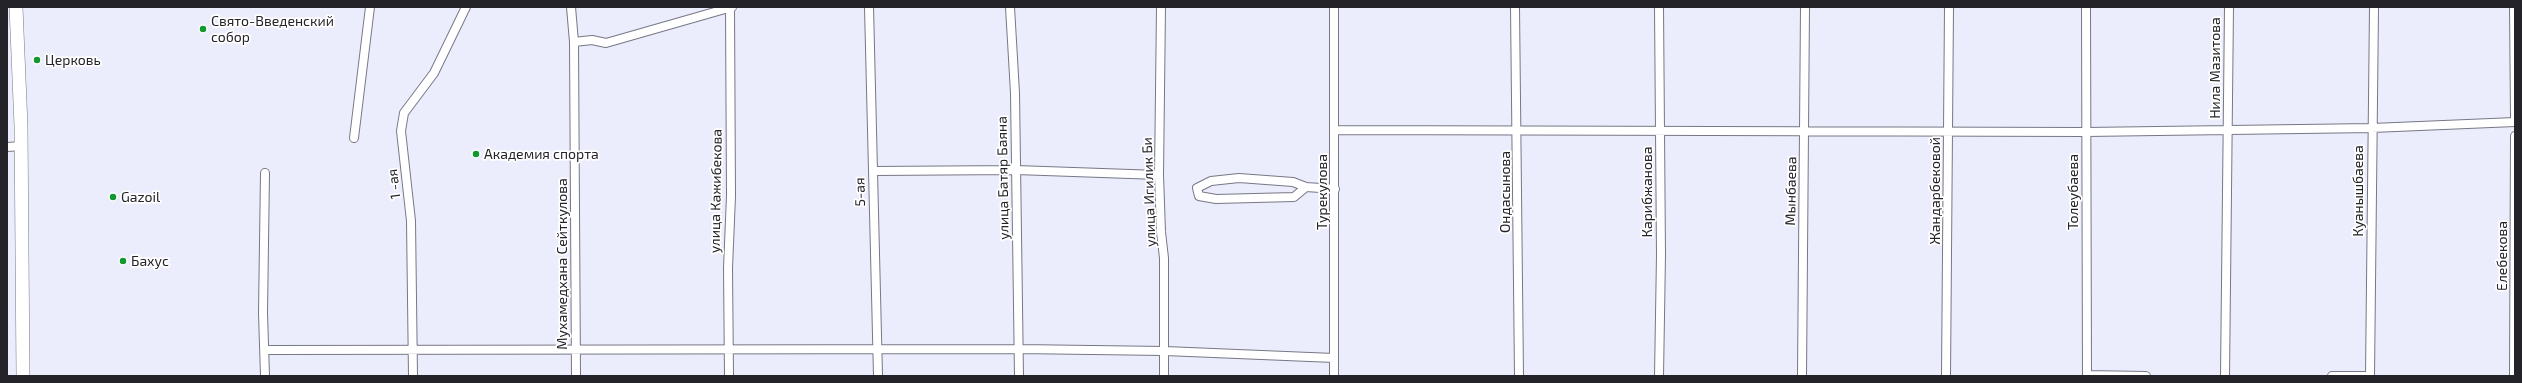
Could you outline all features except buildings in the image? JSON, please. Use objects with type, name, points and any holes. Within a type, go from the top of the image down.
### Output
[{"type":"highway","points":[[16,7],[22,146],[23,376]]},
{"type":"street","points":[[354,138],[370,7]]},
{"type":"street","name":"1 -ая","points":[[413,376],[414,350],[411,221],[401,131],[404,113],[434,72],[466,7]]},
{"type":"street","name":"Мухамедхана Сейткулова","points":[[571,7],[574,42],[576,376]]},
{"type":"street","points":[[574,42],[592,40],[606,43],[731,7]]},
{"type":"street","name":"улица Кажибекова","points":[[730,376],[731,7]]},
{"type":"street","name":"5-ая","points":[[869,7],[878,376]]},
{"type":"street","name":"улица Батяр Баяна","points":[[1010,7],[1015,93],[1019,376]]},
{"type":"street","name":"улица Игилик Би","points":[[1161,7],[1159,175],[1161,232],[1164,258],[1164,376]]},
{"type":"street","name":"Турекулова","points":[[1334,7],[1336,130],[1334,376]]},
{"type":"street","name":"Ондасынова","points":[[1515,7],[1518,131],[1519,376]]},
{"type":"street","name":"Карибжанова","points":[[1658,376],[1660,131],[1659,7]]},
{"type":"street","name":"Мынбаева","points":[[1802,376],[1805,7]]},
{"type":"street","name":"Жандарбековой","points":[[1946,376],[1949,7]]},
{"type":"street","name":"Толеубаева","points":[[2086,7],[2087,376]]},
{"type":"street","name":"Нила Мазитова","points":[[2225,376],[2229,7]]},
{"type":"street","name":"Куанышбаева","points":[[2370,376],[2374,7]]},
{"type":"street","points":[[2514,7],[2515,118]]},
{"type":"street","points":[[1336,130],[2086,132],[2372,128],[2515,122]]},
{"type":"street","name":"Елебекова","points":[[2514,376],[2515,136]]},
{"type":"street","points":[[7,147],[22,146]]},
{"type":"street","points":[[873,171],[1016,170],[1159,175]]},
{"type":"street","points":[[264,173],[265,376]]},
{"type":"street","points":[[1306,187],[1294,197],[1216,199],[1199,196],[1197,188],[1211,181],[1239,178],[1293,182],[1306,187],[1335,189]]},
{"type":"street","points":[[265,350],[1165,350],[1334,358]]},
{"type":"street","points":[[2087,376],[2146,376]]},
{"type":"street","points":[[2332,376],[2370,376]]},
{"type":"place","name":"Свято-Введенский собор","points":[[203,29]]},
{"type":"place","name":"Церковь","points":[[37,60]]},
{"type":"place","name":"Академия спорта","points":[[476,154]]},
{"type":"place","name":"Gazoil","points":[[113,197]]},
{"type":"place","name":"Бахус","points":[[123,261]]}]
